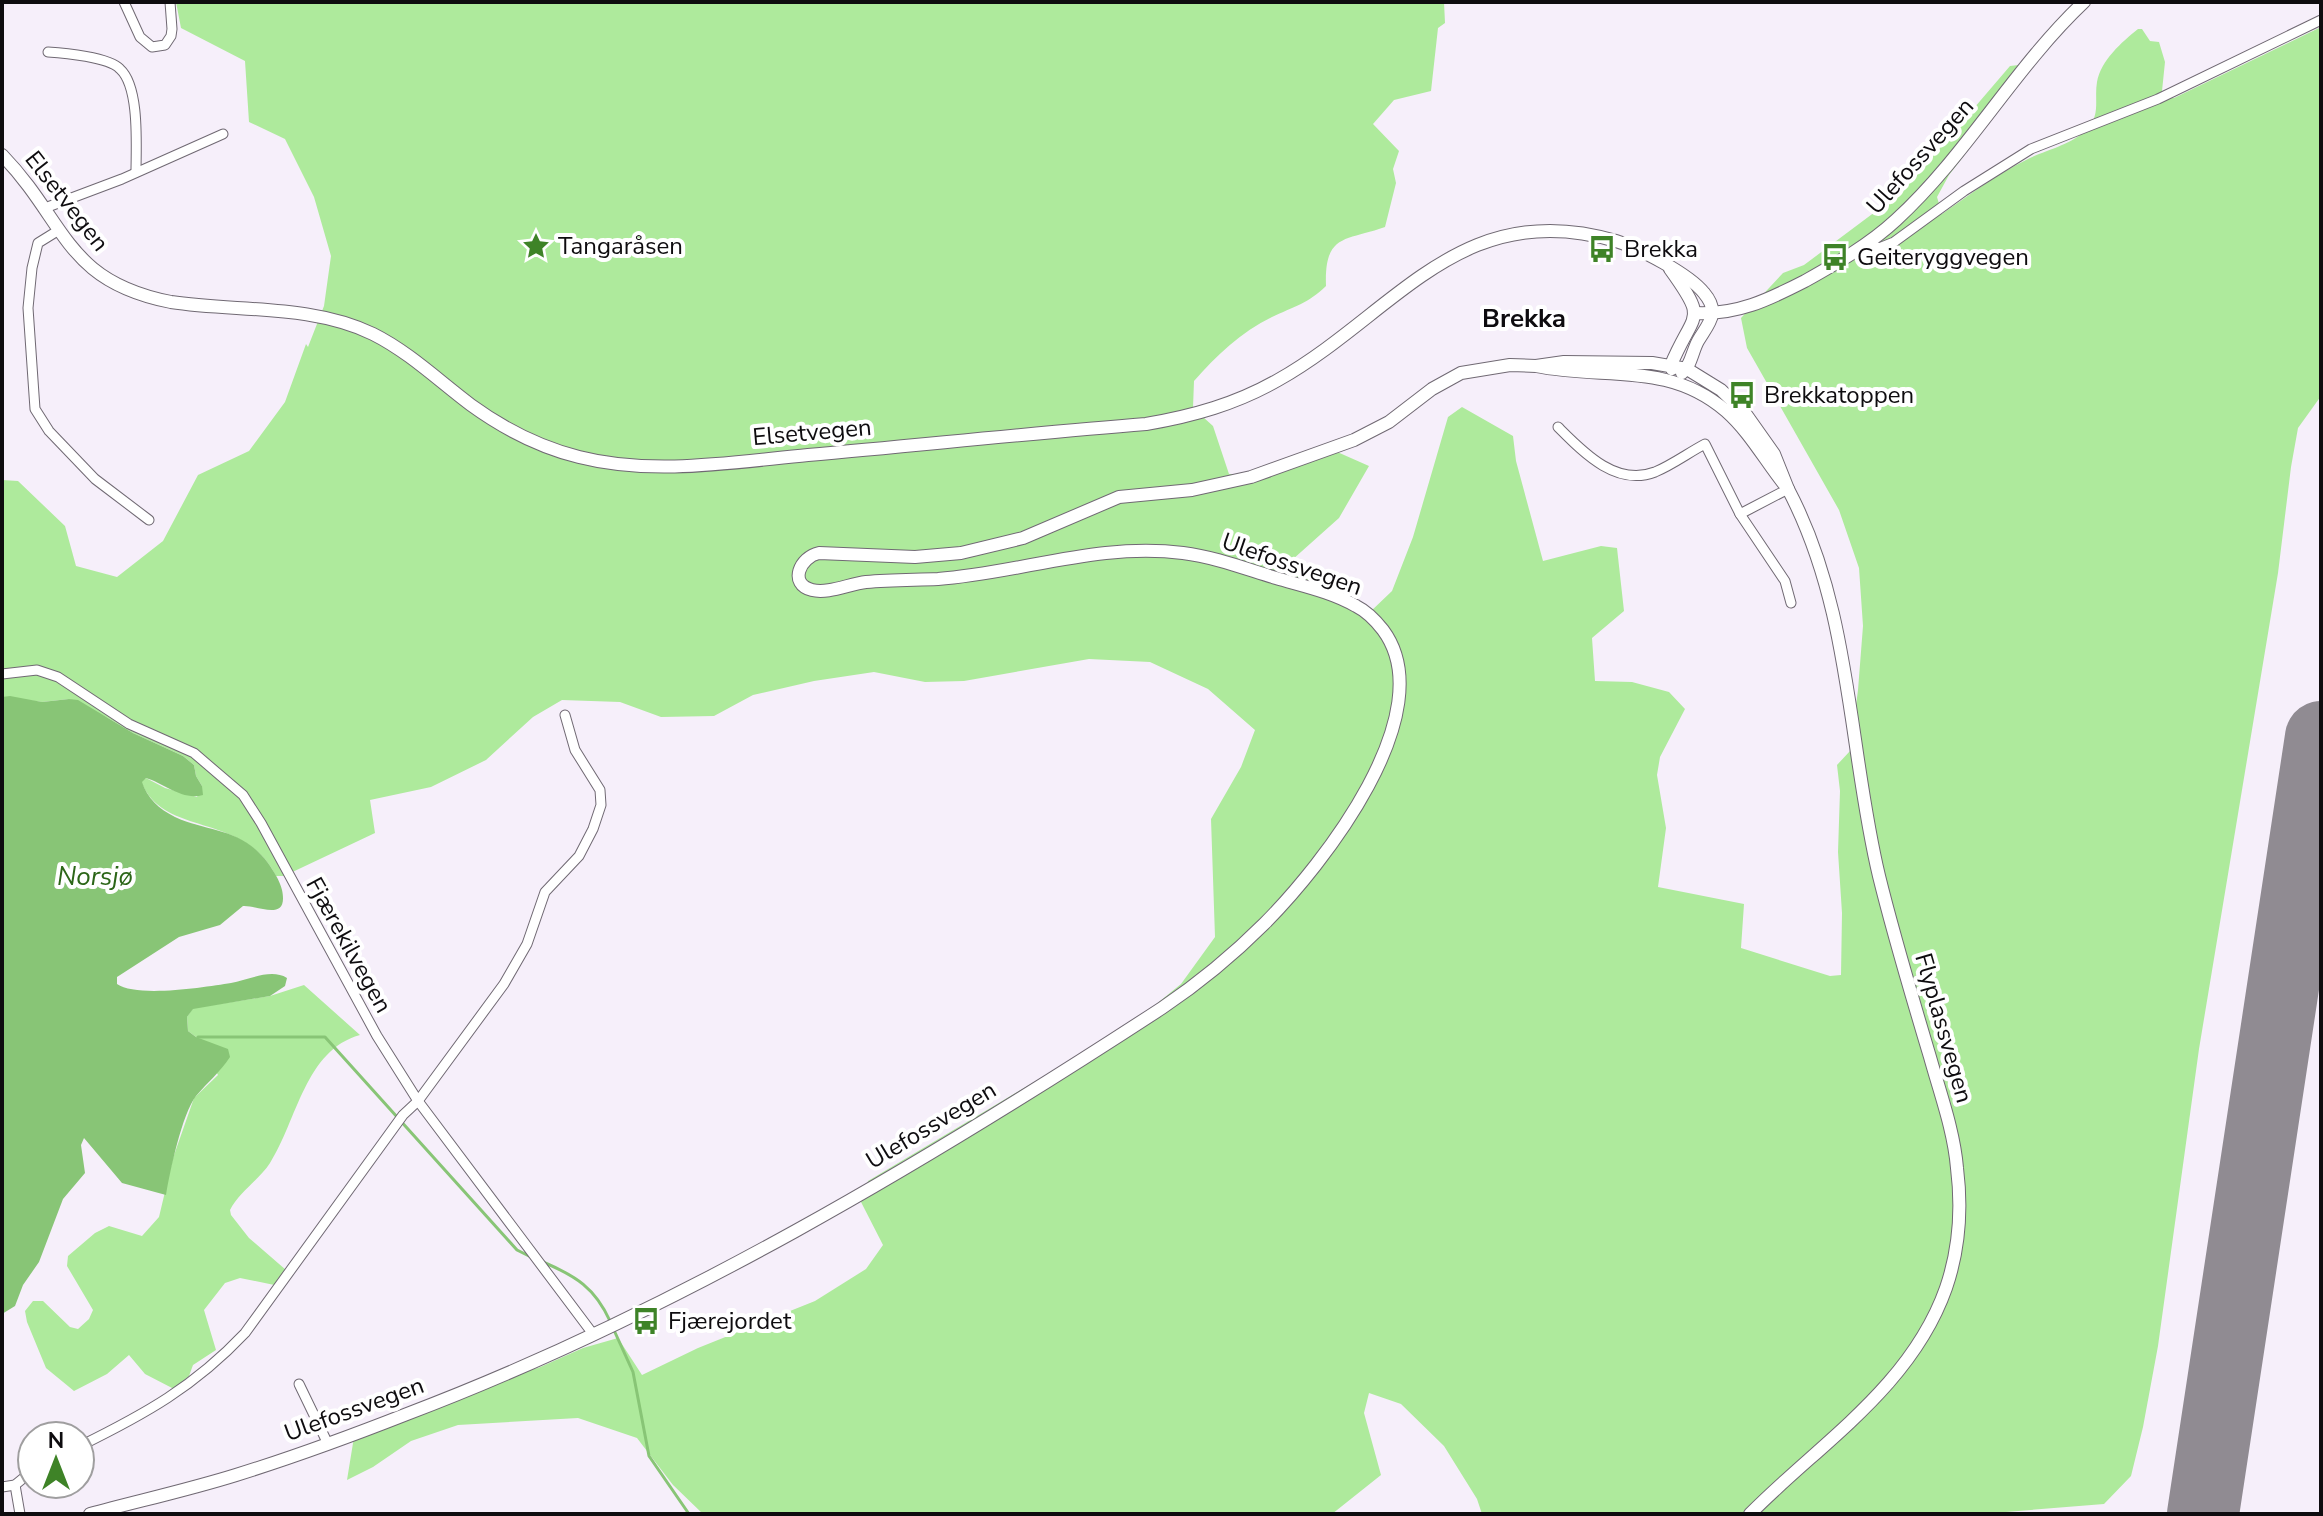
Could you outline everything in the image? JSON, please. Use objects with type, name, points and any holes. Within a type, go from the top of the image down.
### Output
[{"type":"street","points":[[124,2],[144,43],[159,47],[165,45],[171,36],[170,2]]},
{"type":"street","name":"Ulefossvegen","points":[[1695,313],[1712,314],[1751,307],[1869,243],[1934,181],[2056,29],[2084,2]]},
{"type":"street","points":[[1869,243],[1879,248],[1894,242],[1974,184],[2031,149],[2158,99],[2321,20]]},
{"type":"street","points":[[48,52],[92,59],[122,70],[135,108],[136,172]]},
{"type":"street","points":[[45,208],[223,134]]},
{"type":"street","name":"Elsetvegen","points":[[2,155],[90,268],[133,293],[192,305],[318,317],[351,325],[390,344],[492,420],[535,443],[578,457],[645,466],[735,461],[1146,424],[1200,413],[1279,380],[1321,353],[1441,261],[1467,248],[1501,237],[1551,232],[1587,234],[1634,247],[1685,275],[1707,296],[1712,314]]},
{"type":"street","points":[[59,230],[38,243],[32,268],[28,308],[35,409],[49,431],[95,479],[149,520]]},
{"type":"street","name":"Elsetvegen","points":[[1669,268],[1691,296],[1695,313]]},
{"type":"street","points":[[1673,380],[1671,365],[1693,324],[1695,313]]},
{"type":"street","points":[[1673,380],[1687,369],[1712,314]]},
{"type":"street","name":"Ulefossvegen","points":[[90,1514],[234,1476],[328,1444],[425,1407],[593,1334],[798,1229],[1117,1038],[1191,988],[1267,921],[1310,873],[1361,795],[1397,717],[1399,675],[1394,650],[1384,631],[1367,613],[1329,594],[1206,557],[1132,550],[1083,554],[975,575],[863,582],[817,591],[805,587],[799,578],[800,566],[805,559],[819,553],[936,556],[1007,543],[1119,497],[1214,486],[1284,467],[1354,440],[1389,422],[1432,389],[1461,373],[1492,366],[1603,362],[1671,365],[1687,369]]},
{"type":"street","name":"Ulefossvegen","points":[[1536,366],[1673,380]]},
{"type":"street","name":"Flyplassvegen","points":[[1687,369],[1721,390],[1745,413],[1769,445],[1815,550],[1834,614],[1873,849],[1894,936],[1951,1135],[1960,1204],[1956,1245],[1947,1285],[1914,1351],[1864,1409],[1750,1514]]},
{"type":"street","name":"Flyplassvegen","points":[[1673,380],[1698,391],[1727,412],[1788,489]]},
{"type":"street","points":[[1558,427],[1601,465],[1628,474],[1652,473],[1705,444],[1740,514],[1785,581],[1791,603]]},
{"type":"street","points":[[1740,514],[1788,489]]},
{"type":"street","name":"Fjærekilvegen","points":[[2,674],[37,670],[58,677],[129,724],[194,753],[243,795],[377,1036],[418,1101],[593,1334]]},
{"type":"street","points":[[96,1438],[153,1409],[233,1346],[255,1321],[403,1115],[418,1101],[504,984],[527,944],[545,892],[579,856],[601,805],[600,790],[575,750],[565,715]]},
{"type":"street","points":[[299,1384],[328,1444]]},
{"type":"street","points":[[2,1487],[15,1485],[20,1514]]},
{"type":"shaded area","points":[[176,2],[1444,2],[1445,23],[1438,28],[1431,91],[1394,100],[1373,124],[1399,151],[1393,169],[1396,183],[1385,227],[1340,242],[1329,256],[1326,286],[1320,292],[1250,330],[1220,354],[1194,381],[1193,408],[1213,426],[1229,474],[1259,474],[1335,451],[1369,466],[1339,518],[1292,560],[1313,586],[1369,613],[1392,591],[1413,537],[1448,417],[1462,407],[1513,436],[1516,461],[1543,561],[1601,546],[1617,548],[1624,611],[1592,638],[1595,681],[1632,682],[1669,692],[1685,709],[1660,757],[1657,775],[1666,828],[1658,887],[1744,904],[1741,948],[1830,976],[1841,975],[1840,791],[1837,765],[1850,751],[1858,690],[1863,626],[1859,568],[1839,510],[1747,348],[1741,318],[1783,273],[1804,265],[1903,191],[2010,66],[2036,63],[1949,175],[1937,197],[1942,214],[2004,172],[2081,135],[2096,112],[2097,82],[2103,66],[2138,29],[2142,29],[2150,41],[2159,42],[2165,62],[2162,91],[2167,98],[2174,98],[2321,27],[2321,396],[2298,428],[2291,467],[2278,573],[2199,1049],[2158,1346],[2131,1476],[2104,1504],[1981,1514],[1482,1514],[1477,1499],[1444,1446],[1401,1404],[1369,1393],[1364,1413],[1381,1475],[1332,1514],[703,1514],[673,1485],[637,1438],[578,1418],[458,1425],[411,1441],[373,1467],[347,1480],[354,1437],[502,1376],[538,1368],[583,1348],[618,1338],[642,1375],[698,1348],[815,1301],[866,1269],[883,1245],[861,1202],[868,1181],[1133,1023],[1181,984],[1215,937],[1211,819],[1241,767],[1255,730],[1208,689],[1150,662],[1089,659],[964,681],[925,682],[874,672],[753,695],[714,716],[661,717],[620,702],[562,700],[533,717],[486,760],[431,787],[370,800],[375,833],[284,876],[276,876],[262,856],[244,842],[166,811],[152,799],[141,781],[146,778],[165,788],[197,797],[202,786],[194,765],[183,756],[69,699],[42,702],[2,697],[2,480],[18,481],[65,526],[76,566],[117,577],[163,541],[198,475],[249,451],[285,402],[324,306],[331,256],[314,197],[285,139],[249,122],[245,61],[181,28]]},
{"type":"shaded area","points":[[304,985],[360,1035],[341,1043],[314,1071],[270,1163],[230,1210],[249,1238],[286,1270],[284,1287],[240,1278],[225,1283],[204,1310],[216,1350],[193,1365],[189,1376],[174,1389],[145,1374],[129,1355],[107,1374],[74,1391],[46,1368],[25,1311],[33,1301],[43,1301],[70,1327],[78,1329],[89,1319],[93,1310],[67,1266],[68,1256],[95,1233],[109,1226],[142,1236],[159,1217],[173,1158],[194,1098],[218,1075],[196,1037],[188,1031],[187,1017],[193,1008],[270,996]]},
{"type":"water","name":"Norsjø","points":[[2,697],[42,702],[78,700],[133,733],[183,756],[194,765],[203,795],[180,794],[146,778],[142,782],[150,798],[175,817],[224,832],[247,843],[268,863],[281,887],[283,900],[277,909],[243,906],[220,925],[179,937],[117,977],[117,984],[155,991],[220,985],[267,974],[287,978],[285,986],[270,996],[193,1009],[187,1017],[188,1031],[228,1049],[230,1057],[191,1104],[177,1143],[166,1195],[122,1183],[84,1138],[81,1145],[85,1173],[63,1199],[39,1262],[23,1285],[15,1306],[2,1314]]},
{"type":"waterway","points":[[198,1037],[325,1037],[517,1250],[529,1256]]},
{"type":"waterway","points":[[543,1262],[583,1284],[598,1300],[610,1321]]},
{"type":"waterway","points":[[613,1328],[633,1372],[649,1456],[689,1514]]},
{"type":"taxiway","points":[[2210,1465],[2214,1496],[2225,1514]]},
{"type":"runway","points":[[2203,1514],[2321,737]]},
{"type":"place","name":"Tangaråsen","points":[[536,246]]},
{"type":"place","name":"Brekka","points":[[1602,249]]},
{"type":"place","name":"Geiteryggvegen","points":[[1835,257]]},
{"type":"place","name":"Brekkatoppen","points":[[1742,395]]},
{"type":"place","name":"Fjærejordet","points":[[646,1321]]},
{"type":"district","name":"Brekka","points":[[1524,318]]}]
